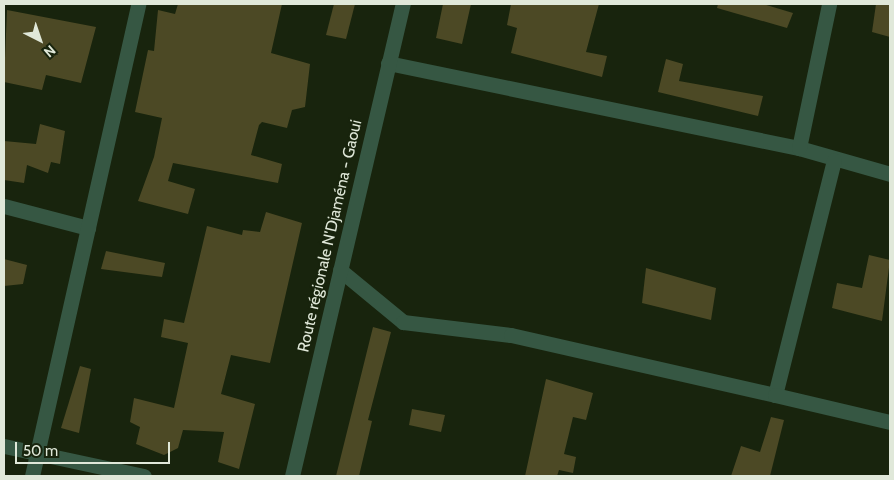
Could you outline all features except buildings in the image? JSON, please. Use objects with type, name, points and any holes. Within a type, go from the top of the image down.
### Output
[{"type":"street","points":[[32,476],[138,4]]},
{"type":"street","name":"Route régionale N'Djaména - Gaoui","points":[[292,476],[403,4]]},
{"type":"street","points":[[799,148],[829,4]]},
{"type":"street","points":[[388,63],[799,148],[834,160],[890,174]]},
{"type":"street","points":[[775,395],[834,160]]},
{"type":"street","points":[[4,206],[88,228]]},
{"type":"street","points":[[340,270],[403,322],[511,335],[890,422]]},
{"type":"street","points":[[4,446],[144,476]]}]
